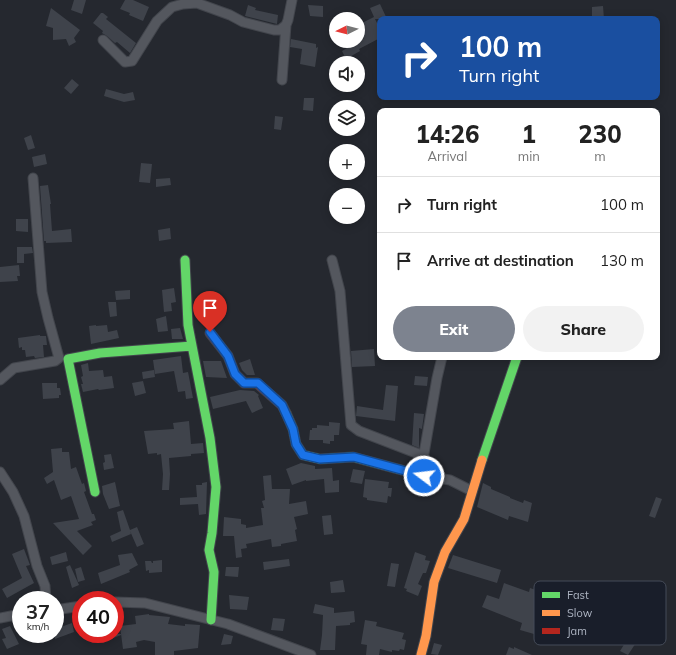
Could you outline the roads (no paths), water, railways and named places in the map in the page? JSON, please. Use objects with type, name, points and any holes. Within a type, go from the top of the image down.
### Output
[{"type":"street","points":[[282,80],[286,26],[292,0]]},
{"type":"street","points":[[103,40],[125,62],[132,61],[157,21],[172,7],[183,4],[197,3],[230,15],[243,22],[268,29],[280,30],[286,26]]},
{"type":"street","points":[[0,380],[14,368],[55,362],[59,358],[42,292],[33,178]]},
{"type":"street","points":[[185,260],[188,325],[210,438],[216,487],[209,550],[214,572],[211,620]]},
{"type":"street","points":[[332,260],[340,291],[351,425],[359,431],[424,456]]},
{"type":"street","points":[[210,332],[228,356],[235,374],[244,383],[258,383],[282,405],[293,429],[296,444],[303,455],[320,459],[354,457],[424,476],[450,480],[472,491]]},
{"type":"street","points":[[95,492],[68,358],[100,353],[192,346]]},
{"type":"street","points":[[424,476],[422,465],[441,360]]},
{"type":"street","points":[[421,655],[426,636],[434,582],[445,552],[464,519],[516,360]]},
{"type":"street","points":[[0,472],[13,492],[24,516],[45,591]]},
{"type":"street","points":[[124,602],[145,603],[228,624],[292,652],[311,655]]},
{"type":"street","points":[[0,618],[12,616]]}]
